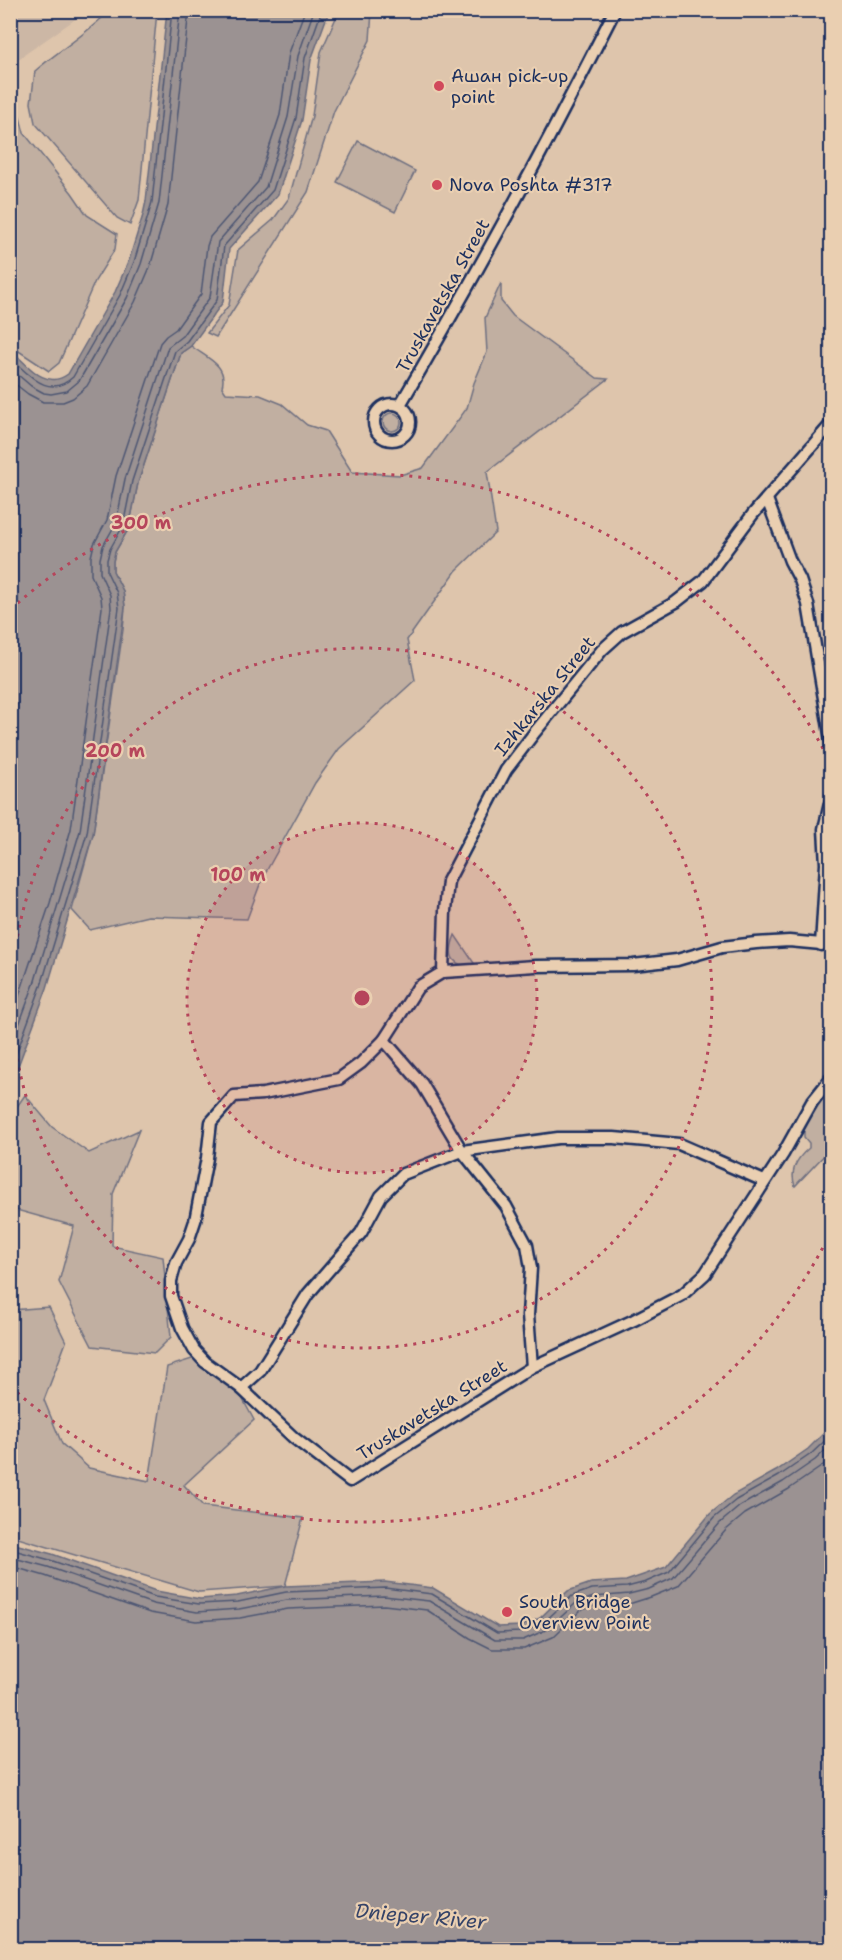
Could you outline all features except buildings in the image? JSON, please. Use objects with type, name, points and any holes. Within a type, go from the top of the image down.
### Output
[{"type":"street","name":"Truskavetska Street","points":[[400,405],[477,271],[615,10]]},
{"type":"street","name":"Izhkarska Street","points":[[443,972],[448,881],[506,770],[602,650],[622,632],[676,602],[703,581],[731,542],[831,423]]},
{"type":"street","points":[[767,498],[808,604],[831,746]]},
{"type":"street","points":[[384,1040],[418,987],[443,972],[536,966],[633,966],[677,960],[722,947],[756,943],[789,941],[826,945],[824,829],[831,795]]},
{"type":"street","name":"Truskavetska Street","points":[[532,1367],[528,1315],[531,1268],[527,1245],[506,1206],[462,1151],[422,1084],[384,1040],[362,1063],[339,1079],[263,1094],[234,1096],[211,1122],[195,1221],[189,1239],[176,1263],[171,1281],[171,1296],[182,1328],[194,1350],[205,1362],[241,1388],[294,1438],[350,1481],[532,1367],[682,1295],[705,1274],[783,1154],[812,1102],[831,1077]]},
{"type":"street","points":[[241,1388],[260,1371],[308,1294],[361,1233],[381,1196],[404,1174],[462,1151],[558,1138],[614,1138],[679,1144],[764,1181]]},
{"type":"shaded area","points":[[11,10],[87,10],[87,11],[11,62]]},
{"type":"shaded area","points":[[109,11],[157,11],[139,200],[130,225],[117,218],[35,123],[31,103],[35,71]]},
{"type":"shaded area","points":[[339,11],[372,11],[370,40],[334,111],[308,192],[216,337],[207,333],[229,305],[238,250],[273,220],[289,198],[312,116],[321,52]]},
{"type":"shaded area","points":[[10,94],[17,106],[24,133],[87,215],[117,234],[115,249],[95,281],[59,363],[49,371],[11,346]]},
{"type":"shaded area","points":[[358,141],[415,171],[395,212],[337,182]]},
{"type":"shaded area","points":[[501,283],[501,301],[513,316],[597,378],[608,379],[487,472],[496,532],[456,571],[407,640],[415,680],[339,749],[315,783],[262,879],[247,919],[148,916],[90,930],[72,910],[93,834],[123,630],[125,607],[123,591],[113,571],[113,562],[115,552],[129,528],[138,483],[181,353],[191,346],[215,363],[222,373],[222,387],[226,393],[260,395],[282,404],[307,425],[326,431],[352,472],[400,475],[423,468],[467,408],[474,383],[487,352],[485,318]]},
{"type":"shaded area","points":[[392,413],[398,416],[401,422],[398,428],[392,431],[386,428],[383,422],[386,416]]},
{"type":"shaded area","points":[[455,935],[476,966],[462,965],[454,960],[451,950]]},
{"type":"shaded area","points":[[831,1085],[831,1148],[795,1186],[793,1175],[795,1165],[809,1148],[809,1143],[804,1137],[804,1128]]},
{"type":"shaded area","points":[[25,1095],[52,1127],[89,1153],[139,1130],[113,1194],[112,1246],[163,1257],[171,1337],[155,1353],[92,1346],[59,1282],[74,1226],[11,1210],[11,1115]]},
{"type":"shaded area","points":[[49,1307],[66,1342],[44,1400],[62,1444],[89,1468],[149,1481],[167,1367],[195,1358],[242,1398],[254,1420],[184,1485],[203,1506],[303,1518],[285,1586],[199,1592],[11,1536],[10,1445],[14,1444],[10,1430],[11,1310]]},
{"type":"water","points":[[167,11],[329,11],[311,60],[302,120],[278,194],[229,249],[223,302],[191,346],[181,353],[138,483],[129,528],[115,552],[113,571],[123,591],[125,607],[93,834],[47,988],[11,1085],[11,350],[44,378],[60,378],[68,374],[115,292],[129,260],[146,201]]},
{"type":"water","name":"Dnieper River","points":[[831,1426],[831,1949],[11,1949],[11,1543],[52,1554],[156,1591],[200,1599],[237,1596],[285,1586],[385,1582],[433,1588],[498,1627],[522,1626],[540,1618],[568,1591],[591,1583],[626,1581],[666,1567],[710,1514],[733,1495],[776,1471],[808,1449]]},
{"type":"place","name":"Ашан pick-up point","points":[[439,86]]},
{"type":"place","name":"Nova Poshta #317","points":[[437,185]]},
{"type":"place","name":"South Bridge Overview Point","points":[[507,1612]]}]
